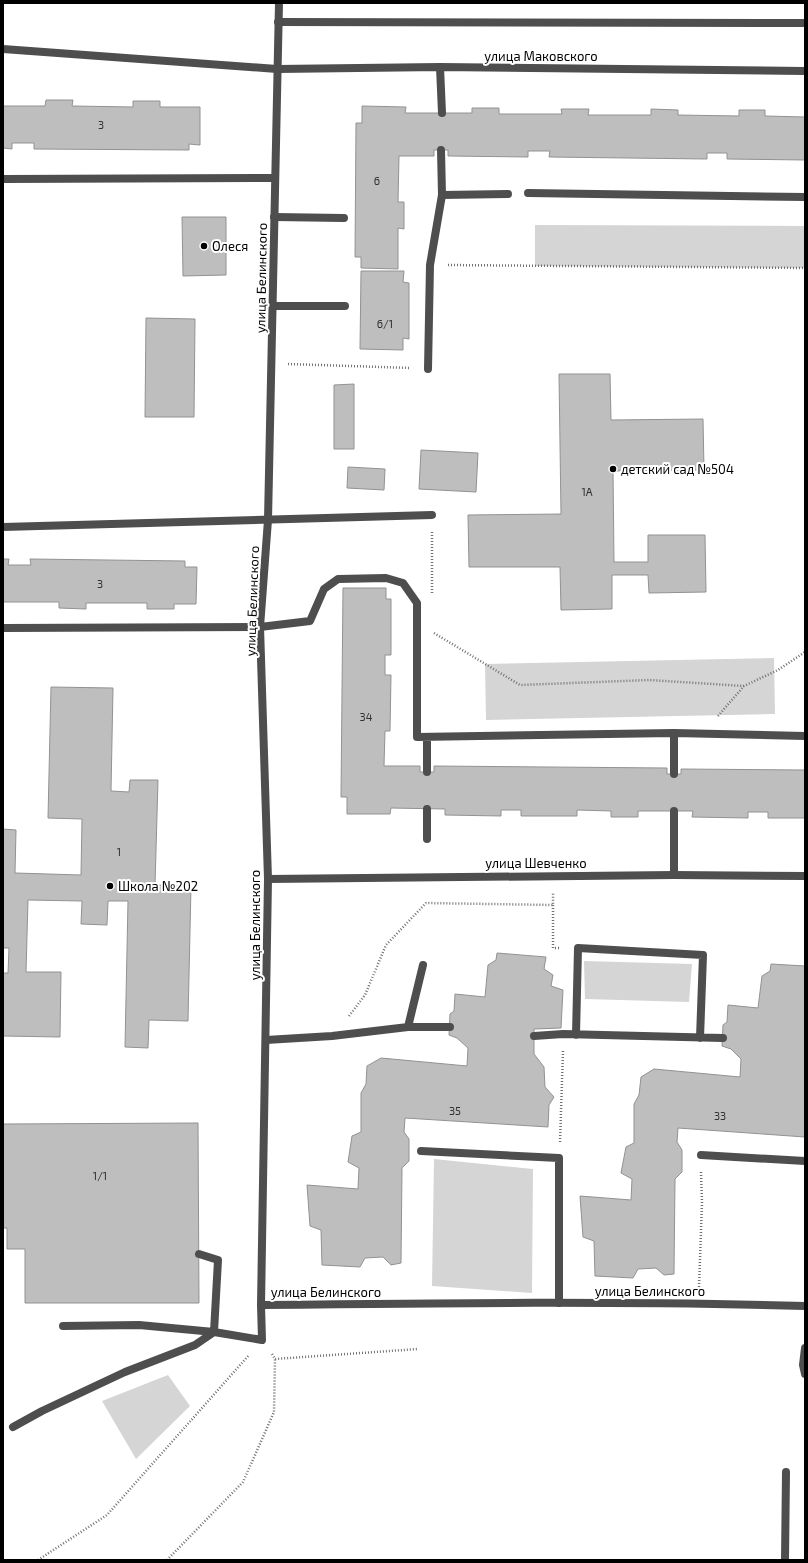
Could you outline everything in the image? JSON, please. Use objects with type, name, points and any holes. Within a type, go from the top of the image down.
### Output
[{"type":"street","name":"улица Белинского","points":[[279,3],[274,178],[272,364],[268,520],[260,627],[268,878],[261,1305],[698,1303],[805,1306]]},
{"type":"street","points":[[278,22],[805,23]]},
{"type":"street","name":"улица Маковского","points":[[3,49],[277,70],[440,67],[805,71]]},
{"type":"street","points":[[440,67],[442,113]]},
{"type":"street","points":[[428,369],[430,265],[442,195],[441,150]]},
{"type":"street","points":[[3,179],[274,178]]},
{"type":"street","points":[[528,193],[805,197]]},
{"type":"street","points":[[442,195],[508,194]]},
{"type":"street","points":[[274,217],[344,218]]},
{"type":"street","points":[[273,306],[345,306]]},
{"type":"street","points":[[3,527],[432,515]]},
{"type":"street","points":[[3,628],[260,627],[310,622],[324,589],[338,579],[386,578],[403,583],[417,603],[418,737],[674,733],[805,736]]},
{"type":"street","points":[[674,733],[674,774]]},
{"type":"street","points":[[427,737],[427,772]]},
{"type":"street","points":[[427,809],[427,839]]},
{"type":"street","points":[[674,811],[674,874]]},
{"type":"street","name":"улица Шевченко","points":[[268,878],[674,874],[805,876]]},
{"type":"street","points":[[576,1035],[578,948],[703,955],[700,1038]]},
{"type":"street","points":[[408,1027],[423,965]]},
{"type":"street","points":[[266,1040],[332,1036],[408,1027],[450,1027]]},
{"type":"street","points":[[534,1036],[563,1034],[723,1038]]},
{"type":"street","points":[[421,1151],[559,1158],[559,1303]]},
{"type":"street","points":[[701,1155],[805,1161]]},
{"type":"street","points":[[198,1254],[218,1260],[214,1332]]},
{"type":"street","points":[[63,1326],[139,1325],[214,1332],[262,1340],[261,1305]]},
{"type":"street","points":[[13,1427],[42,1411],[126,1372],[195,1345],[214,1332]]},
{"type":"street","points":[[805,1348],[803,1364],[805,1374]]},
{"type":"street","points":[[785,1560],[786,1472]]},
{"type":"path","points":[[430,265],[805,268]]},
{"type":"path","points":[[272,364],[428,369]]},
{"type":"path","points":[[432,515],[432,585]]},
{"type":"path","points":[[417,623],[520,685],[649,680],[744,686]]},
{"type":"path","points":[[702,734],[744,686],[778,670],[805,652]]},
{"type":"path","points":[[553,875],[553,948]]},
{"type":"path","points":[[332,1036],[365,995],[386,945],[426,903],[553,905]]},
{"type":"path","points":[[559,1158],[562,1116],[563,1034]]},
{"type":"path","points":[[698,1303],[702,1203],[701,1155]]},
{"type":"path","points":[[38,1560],[107,1515],[262,1340],[275,1359],[274,1412],[243,1482],[166,1560]]},
{"type":"path","points":[[275,1359],[418,1349]]},
{"type":"shaded area","points":[[535,225],[805,226],[805,268],[535,266]]},
{"type":"shaded area","points":[[774,658],[775,714],[486,720],[485,664]]},
{"type":"shaded area","points":[[584,961],[692,964],[689,1002],[585,999]]},
{"type":"shaded area","points":[[434,1159],[533,1169],[532,1293],[432,1286]]},
{"type":"shaded area","points":[[168,1375],[190,1406],[136,1459],[102,1401]]},
{"type":"building","points":[[46,100],[73,100],[72,106],[133,107],[133,101],[160,101],[160,107],[200,107],[200,145],[189,144],[189,150],[34,149],[34,143],[12,143],[12,149],[3,148],[3,106],[45,106]]},
{"type":"building","points":[[362,106],[406,107],[405,113],[472,113],[472,108],[499,108],[499,114],[562,114],[561,109],[589,109],[588,115],[651,115],[651,109],[678,110],[678,115],[739,116],[739,110],[765,110],[765,116],[805,117],[805,160],[727,159],[727,153],[707,153],[707,159],[549,157],[550,151],[528,151],[528,157],[448,156],[448,150],[434,150],[434,156],[399,156],[398,202],[404,202],[404,229],[398,228],[398,269],[361,268],[361,257],[355,257],[356,123],[362,123]]},
{"type":"building","name":"Олеся","points":[[182,217],[226,217],[226,275],[183,276]]},
{"type":"building","points":[[361,271],[404,271],[403,282],[409,283],[409,339],[403,338],[403,350],[360,349]]},
{"type":"building","points":[[146,318],[195,319],[194,417],[145,417]]},
{"type":"building","points":[[559,374],[610,374],[611,420],[703,419],[704,470],[613,471],[614,562],[648,562],[648,535],[705,535],[706,592],[649,593],[648,575],[612,575],[612,609],[561,610],[560,567],[469,567],[468,515],[561,514]]},
{"type":"building","points":[[354,384],[354,449],[334,449],[334,385]]},
{"type":"building","points":[[421,450],[478,453],[476,492],[419,489]]},
{"type":"building","points":[[348,467],[385,469],[384,490],[347,488]]},
{"type":"building","points":[[3,559],[9,559],[8,565],[31,565],[30,559],[185,561],[185,567],[197,567],[196,604],[174,604],[174,609],[147,609],[147,603],[86,603],[86,609],[59,608],[59,602],[3,602]]},
{"type":"building","points":[[343,588],[386,588],[386,599],[391,599],[391,655],[385,655],[385,675],[391,675],[390,731],[385,731],[384,766],[420,766],[420,772],[434,772],[434,766],[667,768],[667,774],[681,774],[681,769],[805,770],[805,818],[768,818],[768,812],[748,812],[748,818],[692,817],[693,811],[638,811],[638,817],[611,817],[611,811],[577,810],[577,816],[521,816],[521,810],[501,810],[501,816],[445,815],[445,809],[391,808],[390,814],[347,814],[347,797],[341,797]]},
{"type":"building","name":"Школа №202","points":[[51,687],[113,688],[111,791],[129,792],[130,780],[158,780],[155,885],[191,886],[188,1021],[149,1020],[148,1048],[125,1047],[128,901],[108,901],[107,925],[81,924],[82,901],[28,900],[26,972],[61,972],[60,1037],[3,1036],[3,973],[8,973],[9,948],[3,948],[3,829],[16,830],[15,873],[81,875],[82,819],[48,818]]},
{"type":"building","points":[[497,953],[546,957],[544,969],[553,975],[551,986],[563,990],[561,1028],[534,1029],[534,1054],[544,1067],[545,1087],[554,1097],[549,1105],[548,1127],[405,1118],[404,1132],[409,1139],[409,1161],[402,1168],[401,1263],[391,1265],[383,1257],[365,1258],[360,1267],[322,1265],[321,1230],[310,1226],[307,1185],[358,1189],[359,1168],[348,1162],[352,1136],[361,1132],[361,1093],[366,1084],[367,1066],[381,1058],[467,1066],[468,1048],[457,1038],[449,1035],[450,1014],[454,1011],[455,994],[485,997],[488,965],[496,960]]},
{"type":"building","points":[[771,964],[805,966],[805,1137],[678,1128],[677,1142],[682,1150],[682,1172],[675,1179],[674,1274],[664,1275],[656,1268],[638,1269],[633,1278],[595,1276],[594,1241],[583,1237],[580,1196],[631,1200],[632,1179],[621,1173],[626,1147],[634,1143],[634,1104],[639,1095],[641,1077],[654,1069],[740,1077],[741,1059],[731,1049],[722,1046],[723,1025],[727,1022],[728,1005],[758,1008],[762,976],[770,971]]},
{"type":"building","points":[[198,1123],[199,1303],[25,1303],[25,1249],[7,1249],[7,1228],[3,1228],[3,1124]]},
{"type":"place","name":"Олеся","points":[[204,246]]},
{"type":"place","name":"детский сад №504","points":[[613,469]]},
{"type":"place","name":"Школа №202","points":[[110,886]]}]
